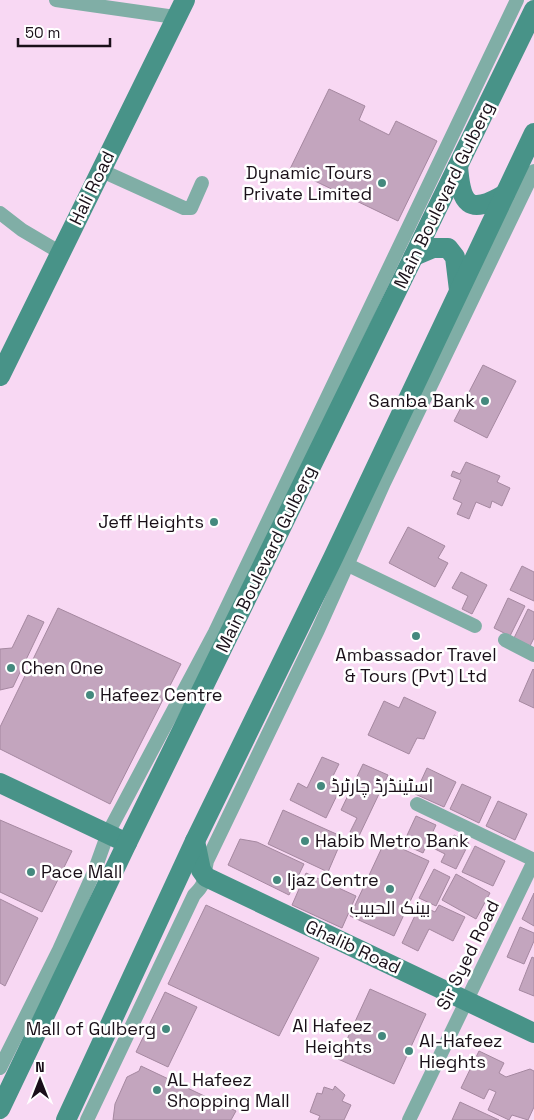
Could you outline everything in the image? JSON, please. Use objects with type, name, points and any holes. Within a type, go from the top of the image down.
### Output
[{"type":"main road","name":"Hali Road","points":[[0,376],[180,9]]},
{"type":"main road","name":"Main Boulevard Gulberg","points":[[0,1109],[127,842],[534,10]]},
{"type":"main road","points":[[66,1120],[195,841],[329,566],[534,133]]},
{"type":"main road","points":[[458,166],[460,191],[467,202],[474,205],[489,204],[505,194]]},
{"type":"main road","points":[[414,256],[433,248],[448,248],[455,257],[459,292]]},
{"type":"main road","points":[[0,783],[127,842]]},
{"type":"main road","points":[[195,841],[204,882]]},
{"type":"main road","name":"Ghalib Road","points":[[204,882],[464,1006],[534,1046]]},
{"type":"main road","name":"Ghalib Road","points":[[464,1006],[534,1033]]},
{"type":"street","points":[[56,0],[180,9]]},
{"type":"street","points":[[0,1068],[58,952],[94,872],[108,833],[215,632],[516,0]]},
{"type":"street","points":[[100,170],[184,208],[190,208],[202,183]]},
{"type":"street","points":[[86,1120],[194,895],[204,882],[207,861],[348,565],[388,474],[534,171]]},
{"type":"street","points":[[0,213],[22,230],[61,253]]},
{"type":"street","points":[[348,565],[475,626]]},
{"type":"street","points":[[505,640],[534,654]]},
{"type":"street","points":[[417,804],[534,860]]},
{"type":"street","name":"Sir Syed Road","points":[[409,1120],[534,860]]},
{"type":"building","points":[[329,89],[365,106],[359,120],[389,135],[396,121],[437,141],[398,221],[290,169]]},
{"type":"building","name":"Samba Bank","points":[[483,365],[516,381],[487,438],[454,421]]},
{"type":"building","points":[[466,462],[500,476],[497,482],[510,488],[502,506],[492,501],[490,508],[476,502],[469,519],[457,514],[462,503],[453,499],[461,480],[451,476],[453,471],[460,474]]},
{"type":"building","points":[[408,527],[445,546],[438,558],[448,563],[435,587],[389,563]]},
{"type":"building","points":[[522,566],[534,572],[534,601],[510,590]]},
{"type":"building","points":[[461,572],[487,585],[472,614],[462,609],[468,596],[452,588]]},
{"type":"building","points":[[508,598],[525,606],[510,636],[494,628]]},
{"type":"building","name":"Hafeez Centre","points":[[58,608],[181,664],[110,804],[0,749],[0,727]]},
{"type":"building","points":[[528,609],[534,612],[534,638],[530,646],[514,638]]},
{"type":"building","name":"Chen One","points":[[28,615],[44,622],[13,687],[0,690],[0,649],[12,648]]},
{"type":"building","points":[[534,670],[534,708],[519,701]]},
{"type":"building","points":[[404,697],[436,712],[424,739],[417,738],[409,754],[368,735],[384,701],[399,708]]},
{"type":"building","name":"اسٹینڈرڈ چارٹرڈ","points":[[322,757],[339,764],[329,784],[340,789],[326,818],[290,800],[298,783],[307,788]]},
{"type":"building","points":[[363,764],[388,775],[359,836],[350,832],[357,818],[341,810]]},
{"type":"building","points":[[427,768],[456,782],[444,807],[415,794]]},
{"type":"building","points":[[462,784],[491,797],[479,823],[450,809]]},
{"type":"building","points":[[498,801],[527,814],[515,840],[486,826]]},
{"type":"building","name":"Habib Metro Bank","points":[[283,810],[343,837],[328,872],[268,844]]},
{"type":"building","points":[[416,816],[436,825],[423,853],[403,844]]},
{"type":"building","name":"Pace Mall","points":[[0,820],[72,851],[42,912],[0,892]]},
{"type":"building","points":[[436,835],[450,842],[454,835],[469,843],[456,869],[441,862],[445,854],[431,847]]},
{"type":"building","name":"Ijaz Centre","points":[[240,839],[257,842],[304,864],[289,895],[228,865]]},
{"type":"building","name":"بينک الحبيب","points":[[385,841],[429,861],[394,936],[350,916]]},
{"type":"building","points":[[475,846],[505,861],[493,886],[462,872]]},
{"type":"building","points":[[434,869],[450,877],[436,906],[419,898]]},
{"type":"building","points":[[306,873],[356,896],[342,928],[292,905]]},
{"type":"building","points":[[456,874],[490,893],[476,919],[442,900]]},
{"type":"building","points":[[534,893],[534,926],[522,919]]},
{"type":"building","points":[[0,899],[38,918],[5,986],[0,983]]},
{"type":"building","points":[[206,905],[319,958],[279,1036],[168,984]]},
{"type":"building","points":[[420,905],[435,912],[439,905],[465,917],[453,941],[429,929],[418,951],[402,943]]},
{"type":"building","points":[[520,927],[534,933],[534,941],[524,964],[507,957]]},
{"type":"building","points":[[532,957],[534,958],[534,996],[519,990]]},
{"type":"building","name":"Al Hafeez Heights","points":[[370,989],[426,1014],[394,1084],[338,1059]]},
{"type":"building","name":"Mall of Gulberg","points":[[165,992],[197,1007],[168,1067],[136,1052]]},
{"type":"building","points":[[479,1051],[504,1063],[499,1073],[506,1077],[530,1069],[534,1071],[534,1107],[528,1120],[512,1115],[509,1120],[488,1110],[496,1092],[489,1089],[484,1099],[461,1088]]},
{"type":"building","name":"AL Hafeez Shopping Mall","points":[[141,1066],[236,1111],[231,1120],[113,1120],[115,1104],[127,1077],[139,1071]]},
{"type":"building","points":[[335,1086],[345,1095],[342,1101],[351,1105],[344,1120],[318,1120],[320,1116],[310,1112],[317,1093],[322,1094],[324,1087],[333,1090]]},
{"type":"building","points":[[460,1102],[499,1120],[452,1120]]},
{"type":"place","name":"Dynamic Tours Private Limited","points":[[382,183]]},
{"type":"place","name":"Samba Bank","points":[[485,401]]},
{"type":"place","name":"Jeff Heights","points":[[214,522]]},
{"type":"place","name":"Ambassador Travel & Tours (Pvt) Ltd","points":[[416,636]]},
{"type":"place","name":"Chen One","points":[[11,668]]},
{"type":"place","name":"Hafeez Centre","points":[[90,695]]},
{"type":"place","name":"اسٹینڈرڈ چارٹرڈ","points":[[321,786]]},
{"type":"place","name":"Habib Metro Bank","points":[[305,841]]},
{"type":"place","name":"Pace Mall","points":[[31,872]]},
{"type":"place","name":"Ijaz Centre","points":[[277,880]]},
{"type":"place","name":"بينک الحبيب","points":[[390,889]]},
{"type":"place","name":"Mall of Gulberg","points":[[166,1029]]},
{"type":"place","name":"Al Hafeez Heights","points":[[382,1036]]},
{"type":"place","name":"Al-Hafeez Hieghts","points":[[409,1051]]},
{"type":"place","name":"AL Hafeez Shopping Mall","points":[[157,1090]]}]
